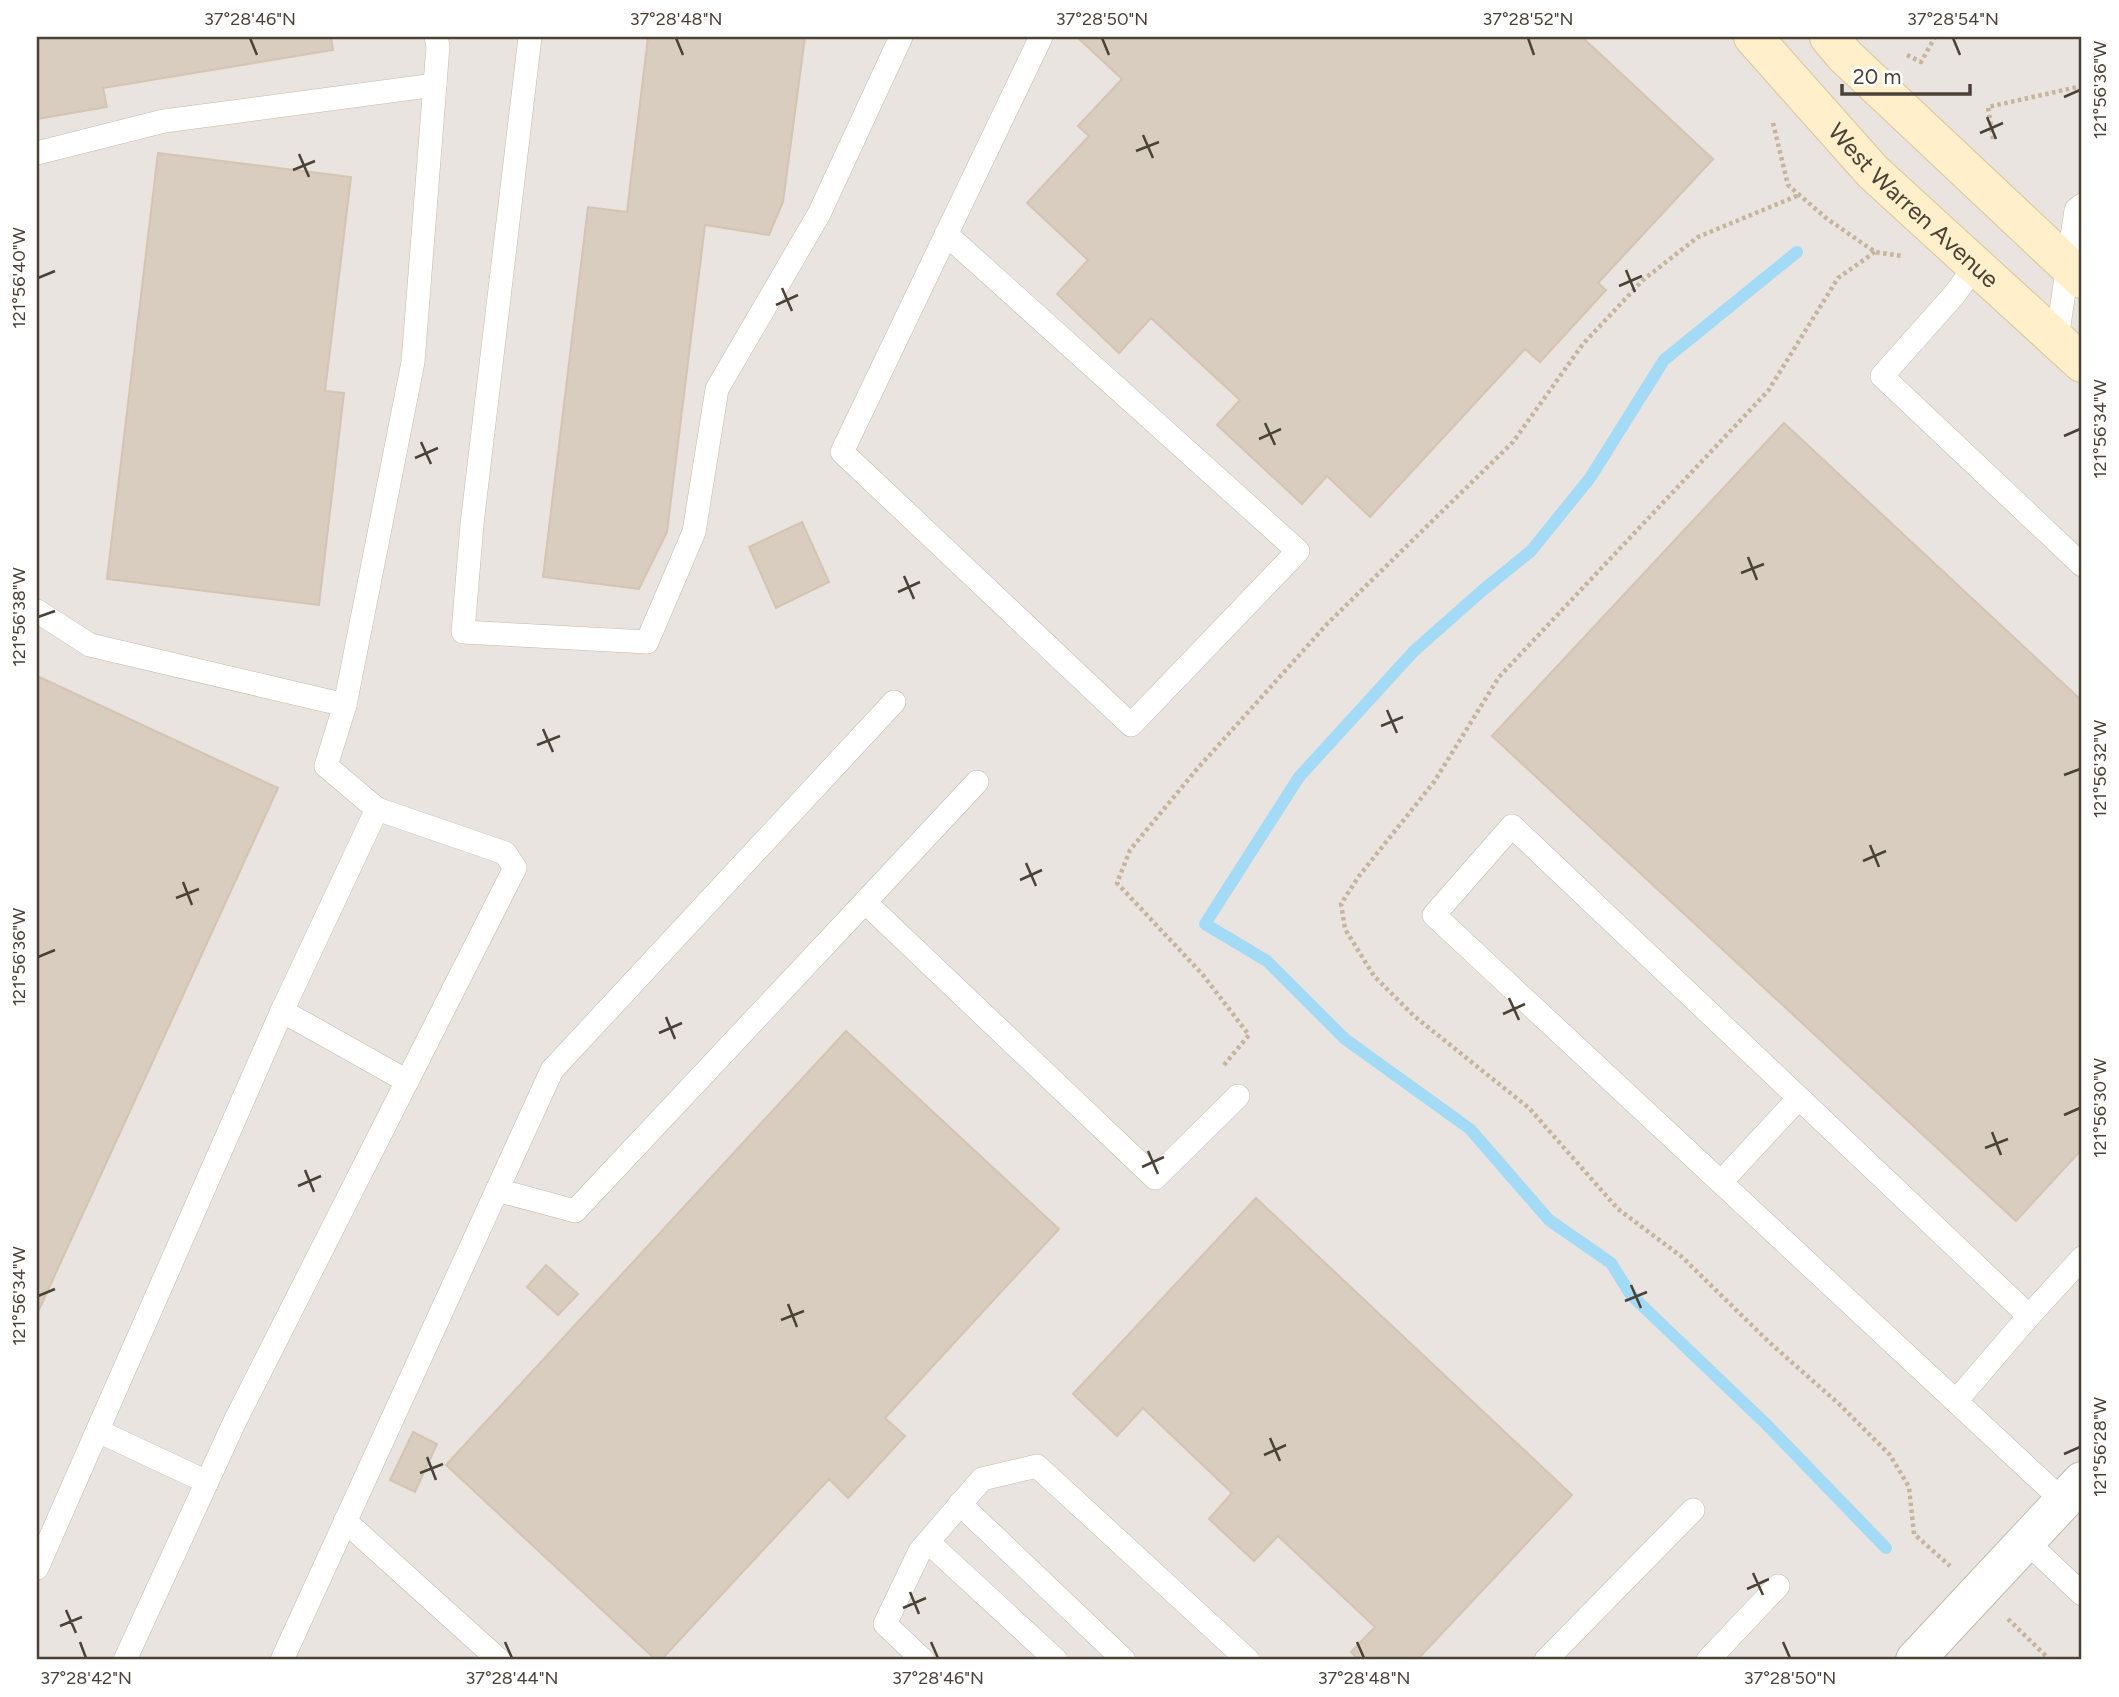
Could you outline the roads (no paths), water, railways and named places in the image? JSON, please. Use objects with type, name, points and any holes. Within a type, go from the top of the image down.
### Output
[{"type":"main road","name":"West Warren Avenue","points":[[1753,37],[1873,172],[2070,351]]},
{"type":"main road","points":[[1829,37],[1845,56],[2075,272]]},
{"type":"street","points":[[1915,1660],[2073,1491]]},
{"type":"lane","points":[[125,1660],[235,1421],[515,868],[505,853],[377,810],[327,766],[345,705],[413,362],[438,47],[436,37]]},
{"type":"lane","points":[[530,37],[472,524],[463,632],[647,642],[694,532],[717,389],[819,214],[901,37]]},
{"type":"lane","points":[[946,234],[1298,551],[1131,725],[842,452],[946,234],[1041,37]]},
{"type":"lane","points":[[37,153],[164,121],[435,85]]},
{"type":"lane","points":[[2070,351],[2076,210],[2082,205]]},
{"type":"lane","points":[[1976,265],[1954,295],[1882,376],[2082,565]]},
{"type":"lane","points":[[37,611],[90,645],[345,705]]},
{"type":"lane","points":[[282,1660],[552,1070],[894,702]]},
{"type":"lane","points":[[497,1190],[575,1211],[977,782]]},
{"type":"lane","points":[[37,1568],[282,1011],[377,810]]},
{"type":"lane","points":[[2029,1316],[1511,826],[1434,915],[1956,1401],[2073,1491]]},
{"type":"lane","points":[[865,902],[1155,1178],[1238,1096]]},
{"type":"lane","points":[[282,1011],[407,1081]]},
{"type":"lane","points":[[1721,1182],[1799,1098]]},
{"type":"lane","points":[[1956,1401],[2082,1258]]},
{"type":"lane","points":[[98,1431],[207,1482]]},
{"type":"lane","points":[[923,1660],[885,1624],[920,1552],[982,1479],[1037,1466],[1248,1660]]},
{"type":"lane","points":[[960,1504],[1124,1660]]},
{"type":"lane","points":[[1546,1660],[1693,1510]]},
{"type":"lane","points":[[345,1521],[499,1660]]},
{"type":"lane","points":[[2026,1541],[2082,1594]]},
{"type":"lane","points":[[928,1542],[1056,1660]]},
{"type":"lane","points":[[1708,1660],[1778,1586]]},
{"type":"waterway","points":[[1797,252],[1664,360],[1590,478],[1531,551],[1414,651],[1299,777],[1205,924],[1267,961],[1345,1039],[1470,1129],[1549,1220],[1611,1263],[1631,1295],[1766,1424],[1886,1548]]}]
